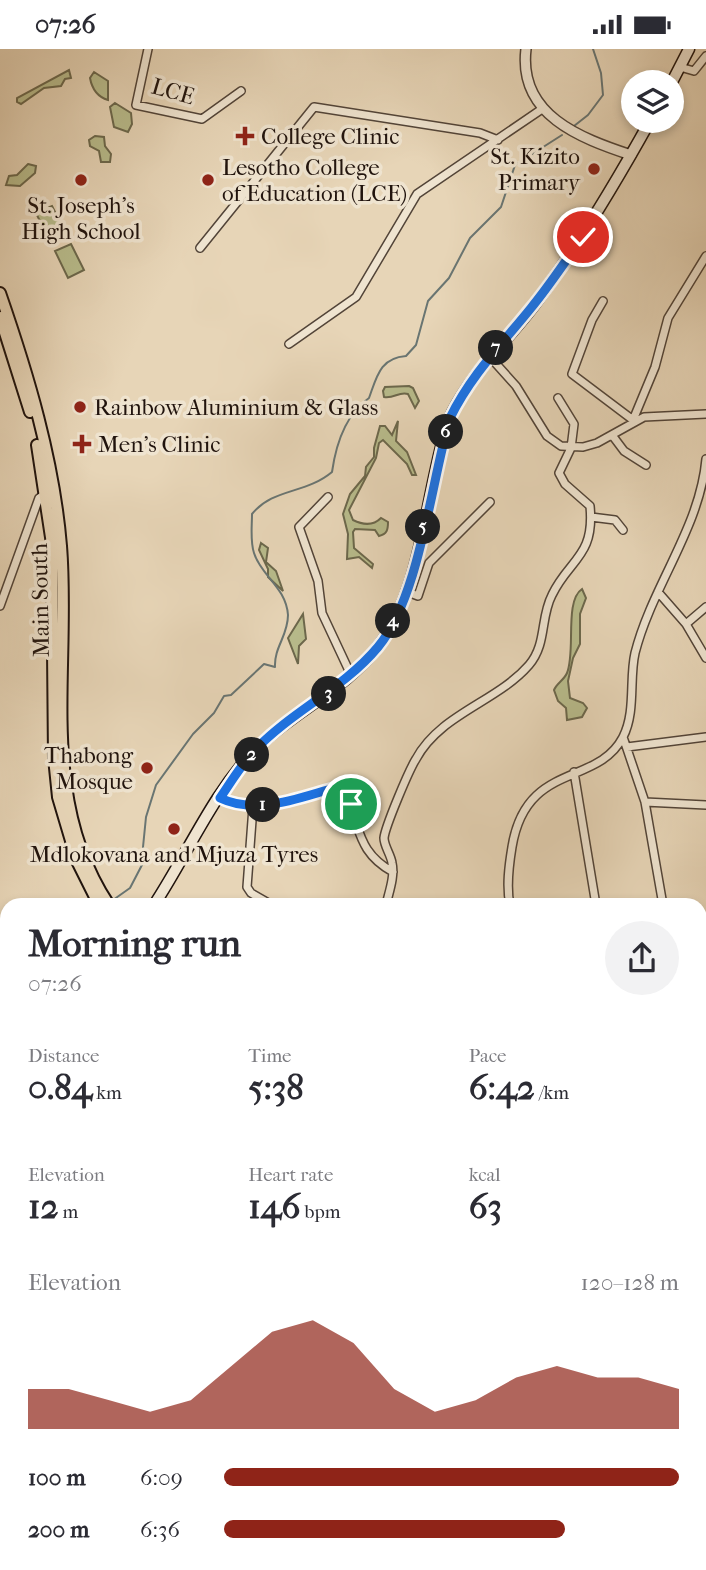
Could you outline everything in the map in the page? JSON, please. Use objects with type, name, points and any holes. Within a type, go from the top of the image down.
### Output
[{"type":"main road","points":[[678,70],[689,49]]},
{"type":"main road","points":[[158,898],[220,798],[256,750],[351,675],[379,646],[391,627],[405,591],[450,418],[463,391],[489,356],[532,307],[576,247],[643,133]]},
{"type":"main road","name":"Main South","points":[[0,293],[32,390],[64,597],[61,759],[65,795],[84,858],[105,898]]},
{"type":"main road","name":"Main South","points":[[0,317],[33,420],[49,491],[55,600],[54,758],[58,797],[77,861],[96,898]]},
{"type":"street","name":"LCE","points":[[148,49],[136,105],[202,120],[241,90]]},
{"type":"street","points":[[526,49],[528,80],[542,109],[569,132],[631,155]]},
{"type":"street","points":[[680,67],[694,71],[706,56]]},
{"type":"street","points":[[200,248],[314,107],[480,133],[498,140]]},
{"type":"street","points":[[289,344],[356,297],[417,194],[542,109]]},
{"type":"street","points":[[633,420],[655,367],[668,318],[706,256]]},
{"type":"street","points":[[603,301],[592,320],[572,374],[633,420]]},
{"type":"street","points":[[489,356],[516,386],[547,436],[570,448],[597,443],[633,420],[663,415],[706,414]]},
{"type":"street","points":[[387,898],[393,872],[384,838],[415,760],[424,745],[449,722],[500,690],[531,663],[540,646],[551,596],[580,558],[591,517],[587,501],[565,484],[559,473],[570,448],[574,424],[558,398]]},
{"type":"street","points":[[612,435],[624,451],[646,465]]},
{"type":"street","points":[[510,898],[509,865],[514,834],[522,815],[543,788],[607,756],[623,737],[628,721],[635,655],[658,592],[705,482],[706,459]]},
{"type":"street","points":[[0,605],[39,498],[49,491]]},
{"type":"street","points":[[328,497],[299,527],[318,581],[329,630],[351,675]]},
{"type":"street","points":[[405,591],[418,597],[429,563],[490,502]]},
{"type":"street","points":[[591,517],[615,520],[623,530]]},
{"type":"street","points":[[658,592],[686,624],[706,658]]},
{"type":"street","points":[[686,624],[706,607]]},
{"type":"street","points":[[623,737],[645,802],[662,898]]},
{"type":"street","points":[[627,747],[706,737]]},
{"type":"street","points":[[574,772],[595,898]]},
{"type":"street","points":[[220,798],[234,804],[253,807],[338,787],[351,804],[358,838],[368,852],[393,872]]},
{"type":"street","points":[[645,802],[706,805]]},
{"type":"street","points":[[253,807],[247,887],[260,898]]},
{"type":"green space","points":[[69,70],[71,78],[65,79],[61,86],[44,88],[21,104],[17,102],[17,98]]},
{"type":"green space","points":[[94,72],[108,81],[108,100],[98,95],[92,86],[90,78]]},
{"type":"green space","points":[[115,103],[131,113],[132,124],[128,132],[114,127],[110,107]]},
{"type":"green space","points":[[95,136],[104,137],[105,146],[111,154],[110,162],[101,162],[99,151],[90,146],[89,140]]},
{"type":"green space","points":[[28,164],[36,166],[35,173],[20,186],[6,185],[9,176],[17,175]]},
{"type":"green space","points":[[52,206],[65,232],[49,240],[36,213]]},
{"type":"green space","points":[[71,244],[84,270],[68,278],[55,251]]},
{"type":"green space","points":[[385,387],[413,388],[419,401],[415,408],[408,394],[384,397]]},
{"type":"green space","points":[[398,421],[396,441],[407,452],[416,475],[412,475],[407,464],[383,440],[379,443],[376,458],[349,510],[353,520],[360,523],[368,524],[381,518],[388,522],[386,531],[379,536],[375,530],[355,529],[353,532],[354,548],[373,564],[372,568],[359,557],[347,559],[348,534],[343,514],[350,494],[365,476],[366,467],[374,457],[380,426],[385,426],[392,435]]},
{"type":"green space","points":[[261,543],[268,548],[266,562],[276,571],[283,591],[268,577],[268,569],[259,550]]},
{"type":"green space","points":[[582,589],[586,598],[580,614],[580,644],[573,658],[568,681],[570,698],[583,703],[587,708],[582,717],[567,720],[566,708],[558,701],[554,690],[567,673],[571,653],[573,604]]},
{"type":"green space","points":[[303,614],[306,639],[299,646],[298,664],[288,638]]},
{"type":"waterway","points":[[574,126],[588,115],[603,95],[601,73],[593,49]]},
{"type":"waterway","points":[[146,856],[143,847],[146,817],[156,785],[193,734],[214,713],[224,696],[231,695],[264,664],[275,667],[288,615],[283,597],[254,553],[252,514],[270,500],[311,484],[332,472],[339,441],[348,421],[369,398],[377,376],[385,364],[397,357],[406,356],[416,345],[428,301],[449,278],[470,238],[501,207],[515,165],[562,135]]},
{"type":"waterway","points":[[116,898],[130,888],[143,863]]},
{"type":"place","name":"College Clinic","points":[[245,136]]},
{"type":"place","name":"St. Kizito Primary","points":[[594,169]]},
{"type":"place","name":"St. Joseph's High School","points":[[81,180]]},
{"type":"place","name":"Lesotho College of Education (LCE)","points":[[208,180]]},
{"type":"place","name":"Rainbow Aluminium & Glass","points":[[80,407]]},
{"type":"place","name":"Men's Clinic","points":[[82,444]]},
{"type":"place","name":"Thabong Mosque","points":[[147,768]]},
{"type":"place","name":"Mdlokovana and Mjuza Tyres","points":[[174,829]]},
{"type":"route","points":[[351,804],[338,787],[253,807],[234,804],[220,798],[256,750],[351,675],[379,646],[391,627],[405,591],[441,447],[450,418],[463,391],[489,356],[532,307],[583,237]]}]
